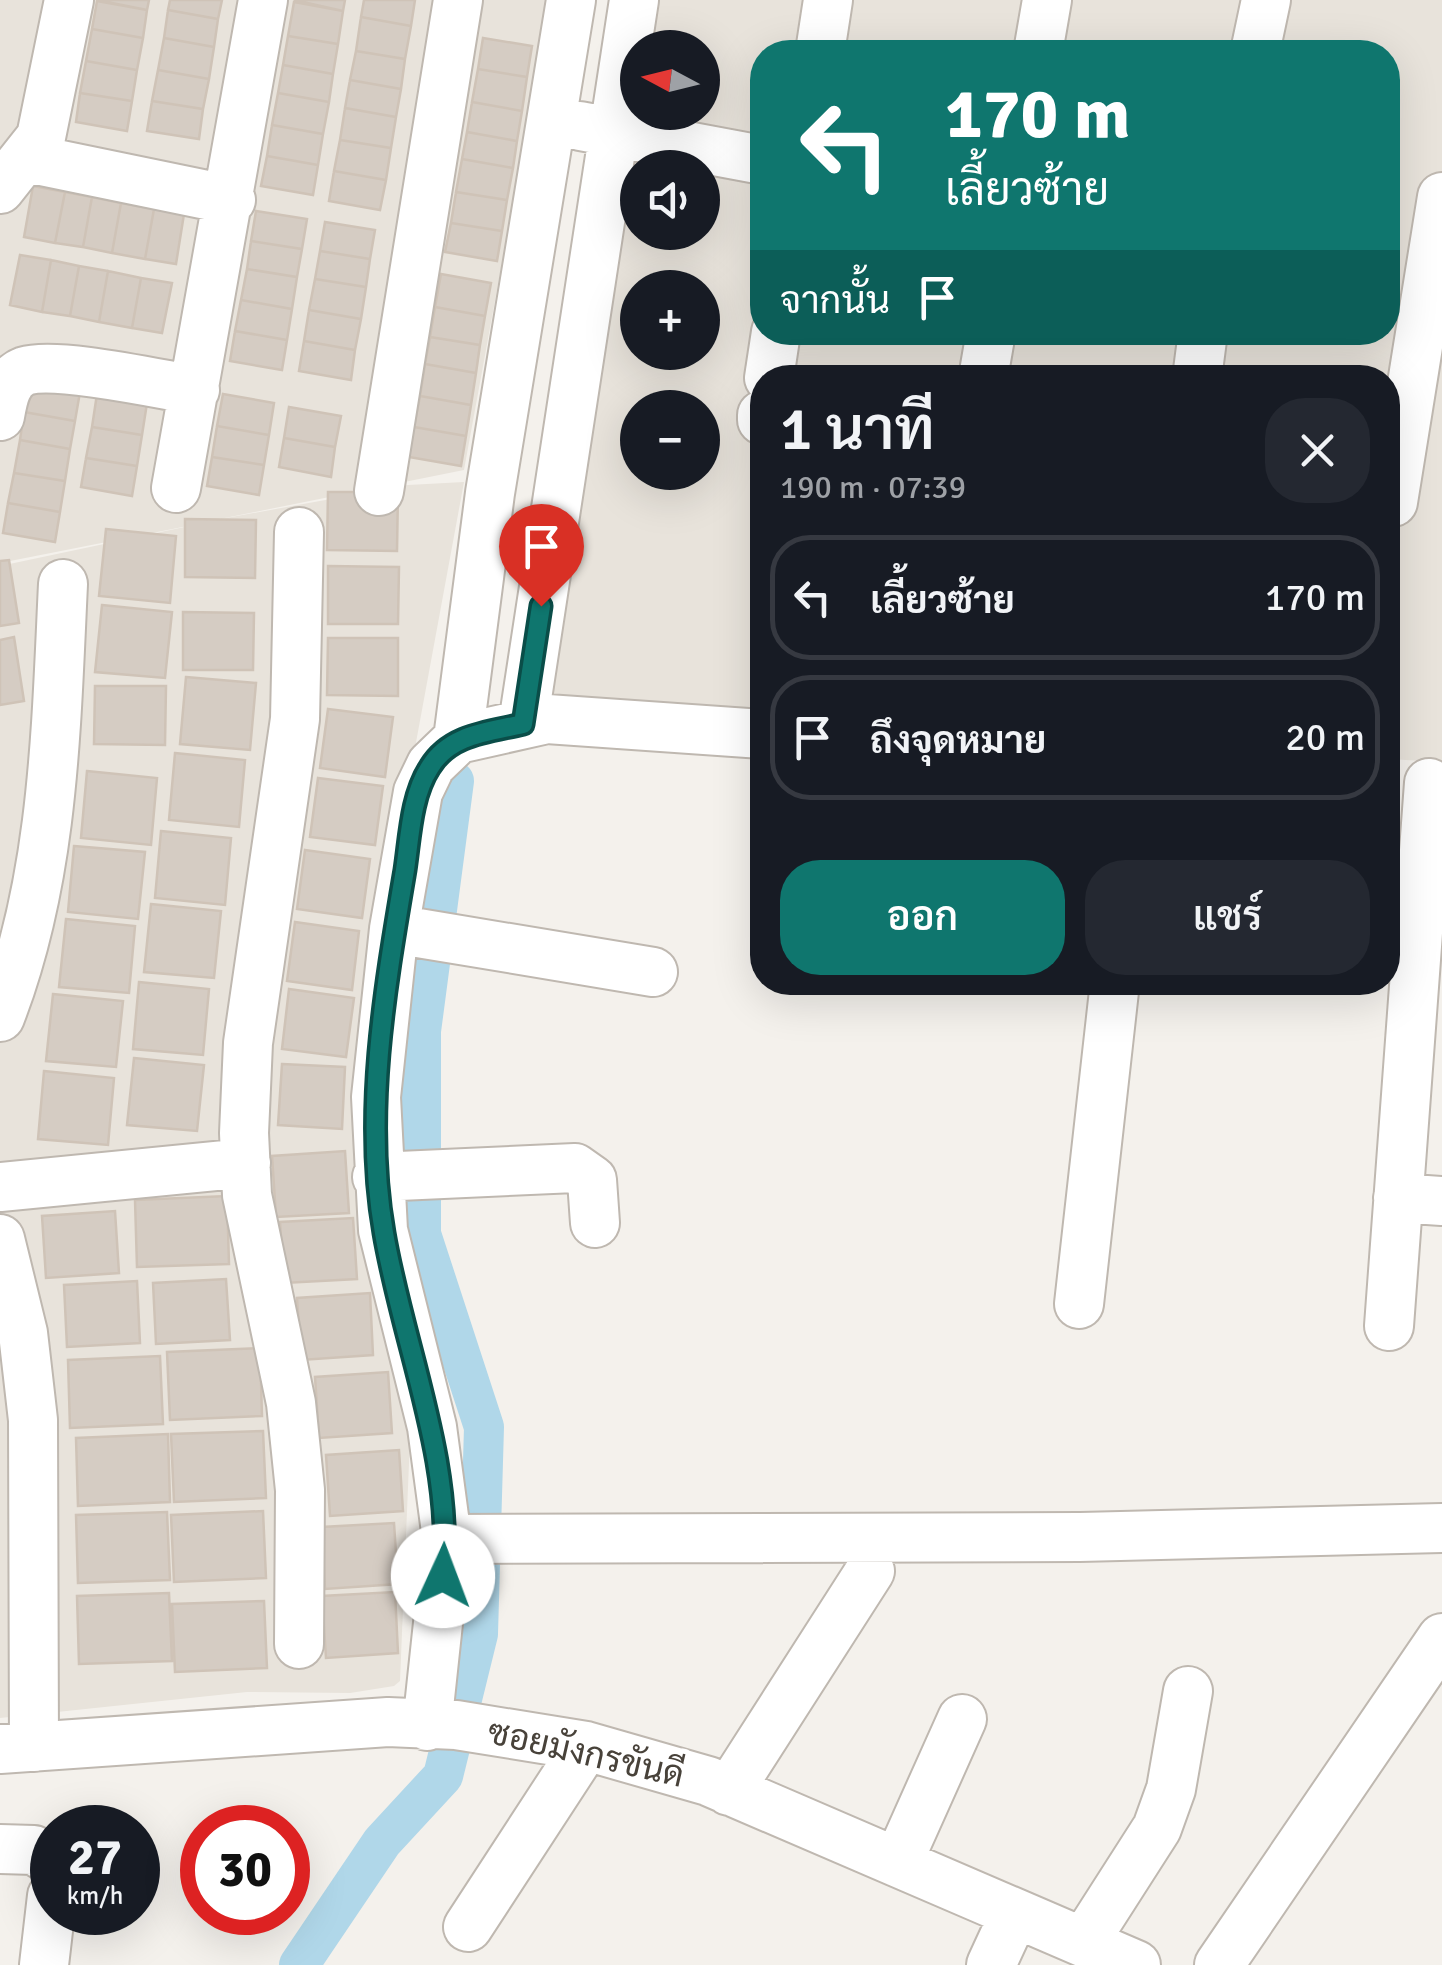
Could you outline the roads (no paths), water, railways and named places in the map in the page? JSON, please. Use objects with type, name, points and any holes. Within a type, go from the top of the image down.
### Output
[{"type":"street","points":[[9,172],[42,137],[69,0]]},
{"type":"street","points":[[176,488],[231,200],[264,0]]},
{"type":"street","points":[[379,490],[458,0]]},
{"type":"street","points":[[458,739],[490,493],[572,0]]},
{"type":"street","points":[[523,724],[634,0]]},
{"type":"street","points":[[822,40],[828,0]]},
{"type":"street","points":[[1040,40],[1047,0]]},
{"type":"street","points":[[1258,40],[1266,0]]},
{"type":"street","points":[[552,120],[750,158]]},
{"type":"street","points":[[9,172],[231,200]]},
{"type":"street","points":[[1400,441],[1418,283],[1442,196]]},
{"type":"street","points":[[0,416],[6,388],[24,372],[61,370],[195,390]]},
{"type":"street","points":[[299,532],[295,720],[248,1043],[246,1163],[247,1196],[293,1420],[300,1490],[299,1644]]},
{"type":"street","points":[[0,1016],[30,932],[46,842],[63,584]]},
{"type":"street","points":[[427,1726],[446,1539],[432,1427],[394,1286],[377,1177],[376,1097],[394,929],[418,792],[431,765],[458,739],[546,718],[750,733]]},
{"type":"street","points":[[1389,1326],[1420,1200],[1420,782]]},
{"type":"street","points":[[394,929],[653,972]]},
{"type":"street","points":[[1079,1304],[1114,995]]},
{"type":"street","points":[[0,1187],[246,1163]]},
{"type":"street","points":[[377,1177],[576,1168],[592,1180],[595,1224]]},
{"type":"street","points":[[0,1239],[23,1333],[32,1420],[17,1748]]},
{"type":"street","points":[[446,1539],[1080,1537],[1442,1528]]},
{"type":"street","points":[[729,1790],[870,1571]]},
{"type":"street","points":[[1219,1965],[1442,1638]]},
{"type":"street","points":[[1084,1942],[1157,1828],[1172,1789],[1188,1691]]},
{"type":"street","points":[[898,1862],[962,1719]]},
{"type":"street","name":"ซอยมังกรขันดี","points":[[17,1748],[336,1723],[456,1725],[586,1746],[729,1790],[1136,1965]]},
{"type":"street","points":[[468,1927],[586,1746]]},
{"type":"street","points":[[0,1849],[30,1850]]},
{"type":"street","points":[[991,1965],[1015,1913]]},
{"type":"street","points":[[44,1965],[47,1935]]},
{"type":"waterway","points":[[299,1965],[382,1842],[443,1776],[478,1634],[484,1427],[421,1234],[421,1031],[454,781]]}]
